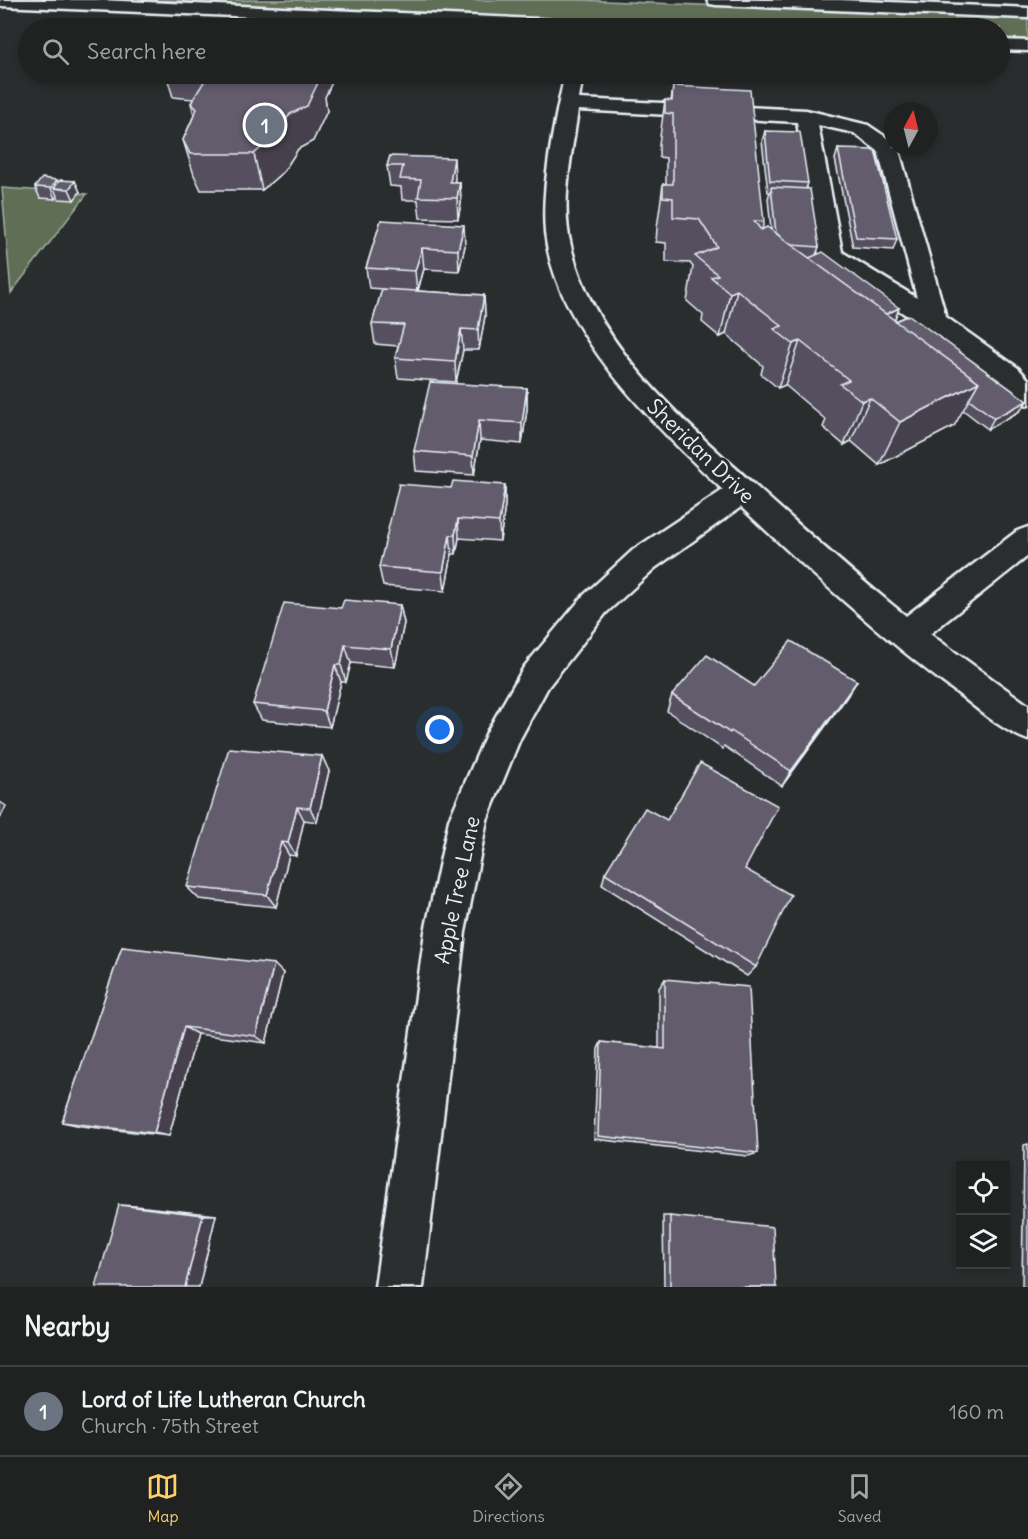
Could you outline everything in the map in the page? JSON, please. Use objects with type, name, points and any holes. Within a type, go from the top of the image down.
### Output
[{"type":"street","points":[[716,0],[1028,13]]},
{"type":"street","points":[[0,2],[372,18]]},
{"type":"street","points":[[1010,45],[1028,46]]},
{"type":"street","name":"Sheridan Drive","points":[[572,84],[555,201],[556,228],[562,257],[595,329],[643,395],[743,491],[904,634],[986,696],[1028,724]]},
{"type":"street","points":[[568,104],[806,116],[861,129],[888,148],[935,321]]},
{"type":"street","points":[[806,116],[831,255],[935,321],[1008,374],[1028,396]]},
{"type":"street","name":"Apple Tree Lane","points":[[399,1287],[445,932],[468,820],[505,732],[536,677],[595,604],[644,559],[743,491]]},
{"type":"street","points":[[904,634],[1028,539]]},
{"type":"green space","points":[[130,0],[580,0],[1004,18],[545,18]]},
{"type":"green space","points":[[1010,18],[1028,19],[1028,39],[1010,38]]},
{"type":"green space","points":[[2,188],[87,194],[11,293]]},
{"type":"building","points":[[203,84],[317,84],[307,106],[290,114],[276,135],[254,154],[190,154],[183,140],[197,109],[191,103]]},
{"type":"building","points":[[673,86],[750,90],[764,222],[754,221],[761,230],[767,227],[979,382],[900,422],[870,398],[862,401],[840,384],[849,380],[800,341],[793,344],[774,329],[782,326],[737,290],[730,293],[711,277],[718,275],[695,256],[717,247],[699,219],[673,217],[673,198],[663,197],[663,184],[673,184],[673,114],[665,113],[665,100],[672,101]]},
{"type":"building","points":[[765,131],[800,132],[808,183],[770,181]]},
{"type":"building","points":[[838,149],[875,150],[897,239],[856,237]]},
{"type":"building","points":[[390,156],[454,158],[450,182],[460,182],[457,198],[418,197],[421,180],[400,179],[403,166],[387,166]]},
{"type":"building","points":[[42,178],[57,180],[51,188],[35,187]]},
{"type":"building","points":[[60,180],[75,181],[69,189],[54,188]]},
{"type":"building","points":[[771,187],[810,189],[819,247],[792,245],[776,233]]},
{"type":"building","points":[[381,220],[464,225],[458,250],[422,248],[415,271],[366,268]]},
{"type":"building","points":[[823,252],[899,308],[886,314],[809,258]]},
{"type":"building","points":[[382,289],[484,295],[478,330],[461,329],[455,362],[395,358],[404,325],[372,324]]},
{"type":"building","points":[[909,315],[1027,401],[994,418],[969,399],[979,382],[895,321]]},
{"type":"building","points":[[430,382],[527,388],[522,423],[479,420],[473,456],[414,451]]},
{"type":"building","points":[[453,481],[505,485],[499,522],[458,519],[455,535],[450,535],[443,572],[379,567],[399,484],[451,488]]},
{"type":"building","points":[[344,600],[400,605],[391,649],[345,645],[341,665],[335,665],[324,711],[253,704],[284,603],[341,608]]},
{"type":"building","points":[[791,641],[857,681],[791,771],[672,695],[707,655],[754,686]]},
{"type":"building","points":[[229,748],[322,756],[310,808],[297,807],[288,843],[281,842],[267,895],[187,887]]},
{"type":"building","points":[[700,763],[778,806],[745,869],[791,895],[756,967],[605,873],[645,808],[667,820]]},
{"type":"building","points":[[122,947],[274,964],[256,1036],[184,1027],[154,1133],[62,1122]]},
{"type":"building","points":[[665,979],[749,987],[758,1153],[598,1136],[601,1042],[665,1049]]},
{"type":"building","points":[[119,1205],[203,1215],[185,1287],[96,1287]]},
{"type":"building","points":[[670,1216],[773,1227],[776,1287],[670,1287]]},
{"type":"place","name":"Lord of Life Lutheran Church","points":[[265,125]]}]
